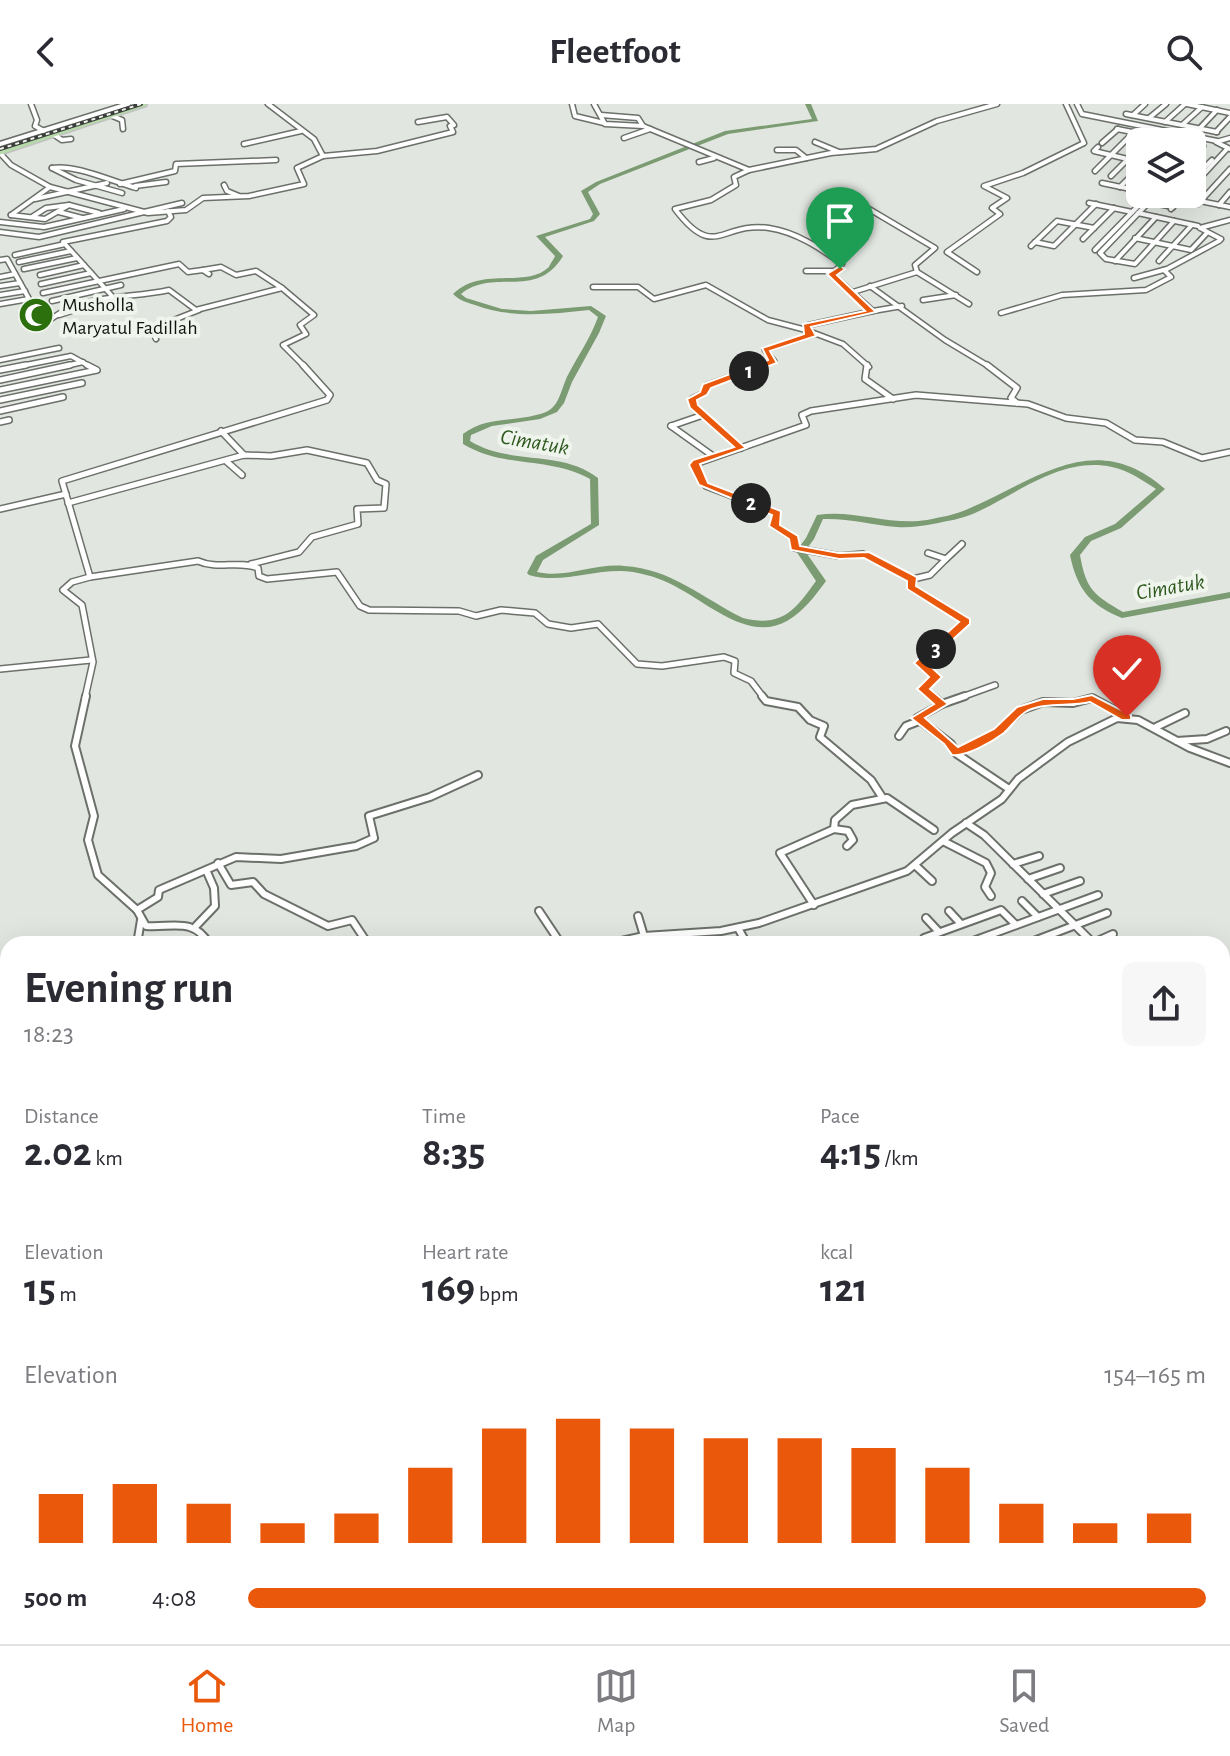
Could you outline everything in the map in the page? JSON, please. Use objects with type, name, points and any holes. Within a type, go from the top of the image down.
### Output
[{"type":"main road","points":[[0,152],[49,133],[144,104]]},
{"type":"street","points":[[31,104],[37,120],[35,126],[62,140],[71,139]]},
{"type":"street","points":[[0,144],[49,133],[128,104]]},
{"type":"street","points":[[268,104],[315,140],[323,156]]},
{"type":"street","points":[[572,104],[575,116],[604,123],[643,126],[749,170]]},
{"type":"street","points":[[594,104],[604,123]]},
{"type":"street","points":[[806,271],[833,271],[843,266],[819,247],[788,232],[755,227],[704,237],[691,230],[675,209],[716,198],[736,185],[734,177],[749,170],[839,152],[876,149],[937,121],[997,104]]},
{"type":"street","points":[[947,252],[1000,214],[992,208],[1007,198],[984,186],[1023,173],[1084,143],[1066,104]]},
{"type":"street","points":[[1077,104],[1080,113],[1153,128]]},
{"type":"street","points":[[1133,115],[1145,104]]},
{"type":"street","points":[[1149,118],[1166,104]]},
{"type":"street","points":[[1164,128],[1186,104],[1230,115],[1216,133],[1206,130]]},
{"type":"street","points":[[1182,125],[1202,107]]},
{"type":"street","points":[[1126,114],[1200,128],[1217,110]]},
{"type":"street","points":[[110,115],[122,120],[123,129]]},
{"type":"street","points":[[601,115],[629,115],[638,118],[643,126]]},
{"type":"street","points":[[0,152],[11,165],[50,187],[148,213],[188,210],[203,198],[302,186],[304,182],[297,168],[323,156],[349,158],[369,150],[432,139],[418,122],[447,117],[454,125],[450,126],[453,132],[430,135]]},
{"type":"street","points":[[618,124],[635,134]]},
{"type":"street","points":[[624,138],[650,129]]},
{"type":"street","points":[[1126,131],[1117,129],[1094,151],[1126,160]]},
{"type":"street","points":[[244,144],[301,131]]},
{"type":"street","points":[[1217,141],[1230,138]]},
{"type":"street","points":[[1206,139],[1227,148]]},
{"type":"street","points":[[1126,140],[1095,171],[1111,175],[1126,161]]},
{"type":"street","points":[[815,142],[839,152]]},
{"type":"street","points":[[1206,167],[1227,148]]},
{"type":"street","points":[[1206,171],[1227,148]]},
{"type":"street","points":[[777,150],[796,150],[806,158]]},
{"type":"street","points":[[699,162],[718,157]]},
{"type":"street","points":[[120,184],[175,171],[176,164],[276,160]]},
{"type":"street","points":[[122,193],[52,168],[69,165],[111,182],[134,187],[166,182]]},
{"type":"street","points":[[1229,171],[1199,202],[1230,207]]},
{"type":"street","points":[[1119,187],[1126,180]]},
{"type":"street","points":[[35,199],[111,182]]},
{"type":"street","points":[[1102,183],[1126,188]]},
{"type":"street","points":[[224,185],[227,191],[239,196]]},
{"type":"street","points":[[0,222],[50,187]]},
{"type":"street","points":[[1219,205],[1230,192]]},
{"type":"street","points":[[0,232],[39,237],[182,203]]},
{"type":"street","points":[[1089,203],[1198,226]]},
{"type":"street","points":[[1094,228],[1075,224],[1057,221],[1033,244],[1053,246],[1075,224],[1096,204]]},
{"type":"street","points":[[11,215],[48,219],[69,205]]},
{"type":"street","points":[[31,218],[46,208],[69,205],[102,214]]},
{"type":"street","points":[[864,206],[977,272]]},
{"type":"street","points":[[1083,239],[1114,208]]},
{"type":"street","points":[[1140,208],[1098,252],[1115,261],[1133,264],[1174,221]]},
{"type":"street","points":[[0,222],[44,227],[127,209]]},
{"type":"street","points":[[876,211],[889,209]]},
{"type":"street","points":[[15,255],[167,221],[171,217],[168,211]]},
{"type":"street","points":[[59,212],[100,224]]},
{"type":"street","points":[[1115,261],[1156,217]]},
{"type":"street","points":[[1134,278],[1164,270],[1221,239],[1200,228],[1230,220]]},
{"type":"street","points":[[1159,261],[1192,225]]},
{"type":"street","points":[[56,234],[115,297]]},
{"type":"street","points":[[1135,238],[1191,250],[1206,234]]},
{"type":"street","points":[[936,250],[915,265],[917,272],[969,304]]},
{"type":"street","points":[[19,262],[71,251]]},
{"type":"street","points":[[24,269],[77,258]]},
{"type":"street","points":[[0,260],[7,259],[29,299],[0,304]]},
{"type":"street","points":[[43,293],[179,264],[189,272],[221,267],[236,275],[247,270],[261,271],[314,315],[300,325],[306,334],[303,338],[283,347],[319,380],[330,398],[63,481],[90,577]]},
{"type":"street","points":[[40,275],[84,265]]},
{"type":"street","points":[[0,269],[11,267]]},
{"type":"street","points":[[203,270],[209,274]]},
{"type":"street","points":[[1001,313],[1058,295],[1114,297],[1146,290],[1171,277],[1164,270]]},
{"type":"street","points":[[833,271],[832,274],[873,311]]},
{"type":"street","points":[[853,292],[917,272]]},
{"type":"street","points":[[41,284],[91,273]]},
{"type":"street","points":[[0,277],[15,274]]},
{"type":"street","points":[[0,286],[20,283]]},
{"type":"street","points":[[52,301],[121,285]]},
{"type":"street","points":[[593,287],[638,287],[654,299],[706,285],[756,309],[788,330],[806,330],[813,334]]},
{"type":"street","points":[[870,286],[902,306],[935,333],[1005,377],[1017,388],[1011,398],[1019,404]]},
{"type":"street","points":[[51,319],[115,297],[169,290],[190,309],[199,310],[282,288]]},
{"type":"street","points":[[0,295],[25,291]]},
{"type":"street","points":[[923,300],[956,295]]},
{"type":"street","points":[[806,330],[806,325],[902,306]]},
{"type":"street","points":[[156,339],[151,329],[196,314],[199,310]]},
{"type":"street","points":[[741,448],[693,406],[692,399],[704,393],[705,387],[774,361],[765,350],[813,334],[823,334],[845,345],[869,367],[865,379],[893,399]]},
{"type":"street","points":[[0,360],[59,348]]},
{"type":"street","points":[[0,390],[10,388],[97,370],[71,356],[0,370],[2,379],[10,388],[19,407]]},
{"type":"street","points":[[2,379],[83,362]]},
{"type":"street","points":[[0,400],[82,383]]},
{"type":"street","points":[[962,544],[930,575],[913,579],[863,554],[839,556],[798,549],[792,536],[775,526],[777,513],[704,485],[694,465],[806,425],[802,415],[807,412],[928,396],[1032,404],[1066,418],[1106,423],[1135,440],[1163,442],[1202,458],[1230,452]]},
{"type":"street","points":[[0,411],[63,397]]},
{"type":"street","points":[[703,415],[672,427],[713,456]]},
{"type":"street","points":[[0,422],[9,420]]},
{"type":"street","points":[[221,431],[244,455]]},
{"type":"street","points":[[68,503],[244,455],[271,456],[307,450],[336,459],[367,463],[377,480],[386,484],[384,508],[357,509],[358,524],[312,537],[299,552],[251,564],[210,568],[198,561],[90,577],[72,582],[63,590],[82,605],[91,660],[84,715],[75,746],[94,816],[88,840],[98,875],[137,910],[150,927],[196,926],[206,936]]},
{"type":"street","points":[[226,461],[242,475]]},
{"type":"street","points":[[0,509],[66,494]]},
{"type":"street","points":[[928,553],[946,559]]},
{"type":"street","points":[[251,564],[258,568],[259,576],[267,579],[337,572],[360,606],[369,610],[459,611],[476,616],[501,610],[535,613],[548,624],[571,628],[598,624],[634,664],[656,667],[723,655],[735,661],[734,673],[751,681],[766,701],[798,707],[810,720],[824,726],[820,737],[871,780],[882,797],[934,830]]},
{"type":"street","points":[[913,579],[910,587],[966,622],[920,663],[936,677],[923,689],[942,704]]},
{"type":"street","points":[[0,669],[91,660]]},
{"type":"street","points":[[995,685],[918,715],[919,721],[948,741],[956,753],[1009,789]]},
{"type":"street","points":[[956,753],[998,732],[1021,710],[1043,702],[1073,703],[1092,698],[1177,741],[1230,763]]},
{"type":"street","points":[[1155,728],[1185,713]]},
{"type":"street","points":[[638,916],[644,936],[738,928],[814,905],[916,866],[943,841],[1002,799],[1009,789],[1072,740],[1117,718],[1127,717]]},
{"type":"street","points":[[899,736],[906,726],[919,721]]},
{"type":"street","points":[[1177,741],[1207,739],[1226,731]]},
{"type":"street","points":[[137,910],[158,897],[159,890],[236,857],[281,859],[356,846],[374,838],[369,816],[430,797],[478,775]]},
{"type":"street","points":[[834,829],[835,820],[850,806],[882,797]]},
{"type":"street","points":[[966,823],[1013,864],[1085,936]]},
{"type":"street","points":[[814,905],[780,854],[834,829],[848,831],[853,840],[847,846]]},
{"type":"street","points":[[943,841],[988,864],[991,873],[985,887],[991,896]]},
{"type":"street","points":[[1013,864],[1039,856]]},
{"type":"street","points":[[218,863],[231,885],[253,882],[264,894],[328,926],[352,920],[363,936]]},
{"type":"street","points":[[916,866],[932,881]]},
{"type":"street","points":[[1028,879],[1060,868]]},
{"type":"street","points":[[196,926],[215,906],[214,888],[207,872]]},
{"type":"street","points":[[1043,894],[1080,881]]},
{"type":"street","points":[[986,936],[1098,895]]},
{"type":"street","points":[[1022,901],[1038,917]]},
{"type":"street","points":[[929,936],[1001,910],[1016,925]]},
{"type":"street","points":[[539,911],[556,936]]},
{"type":"street","points":[[949,911],[961,924]]},
{"type":"street","points":[[1047,936],[1107,913]]},
{"type":"street","points":[[138,936],[141,918]]},
{"type":"street","points":[[926,918],[939,932]]},
{"type":"street","points":[[738,928],[742,936]]},
{"type":"street","points":[[1108,936],[1113,934]]},
{"type":"waterway","name":"Cimatuk","points":[[808,104],[816,120],[727,132],[598,183],[584,191],[597,214],[592,220],[540,236],[559,256],[552,268],[541,275],[527,278],[480,282],[467,286],[457,294],[464,300],[502,311],[531,313],[591,308],[602,316],[554,410],[531,419],[490,424],[467,434],[466,442],[480,451],[512,459],[563,465],[594,478],[595,525],[539,558],[532,573],[552,577],[606,568],[641,571],[685,587],[740,620],[770,624],[792,614],[821,581],[800,551],[810,539],[820,517],[910,525],[943,519],[970,512],[1045,474],[1090,462],[1113,464],[1136,473],[1161,489],[1118,526],[1088,539],[1075,555],[1080,578],[1094,598],[1122,615],[1230,595]]},
{"type":"railway","points":[[0,149],[141,104]]},
{"type":"place","name":"Musholla Maryatul Fadillah","points":[[36,315]]},
{"type":"route","points":[[840,269],[832,274],[872,312],[806,325],[807,332],[813,334],[765,350],[774,361],[706,386],[704,393],[692,399],[695,403],[693,406],[741,448],[696,462],[694,465],[702,475],[704,485],[777,513],[773,522],[775,526],[794,538],[795,548],[839,556],[866,555],[913,579],[910,587],[966,621],[920,663],[936,677],[923,689],[942,704],[921,713],[917,718],[948,741],[956,753],[998,732],[1021,710],[1043,702],[1073,703],[1098,699],[1127,717]]}]
